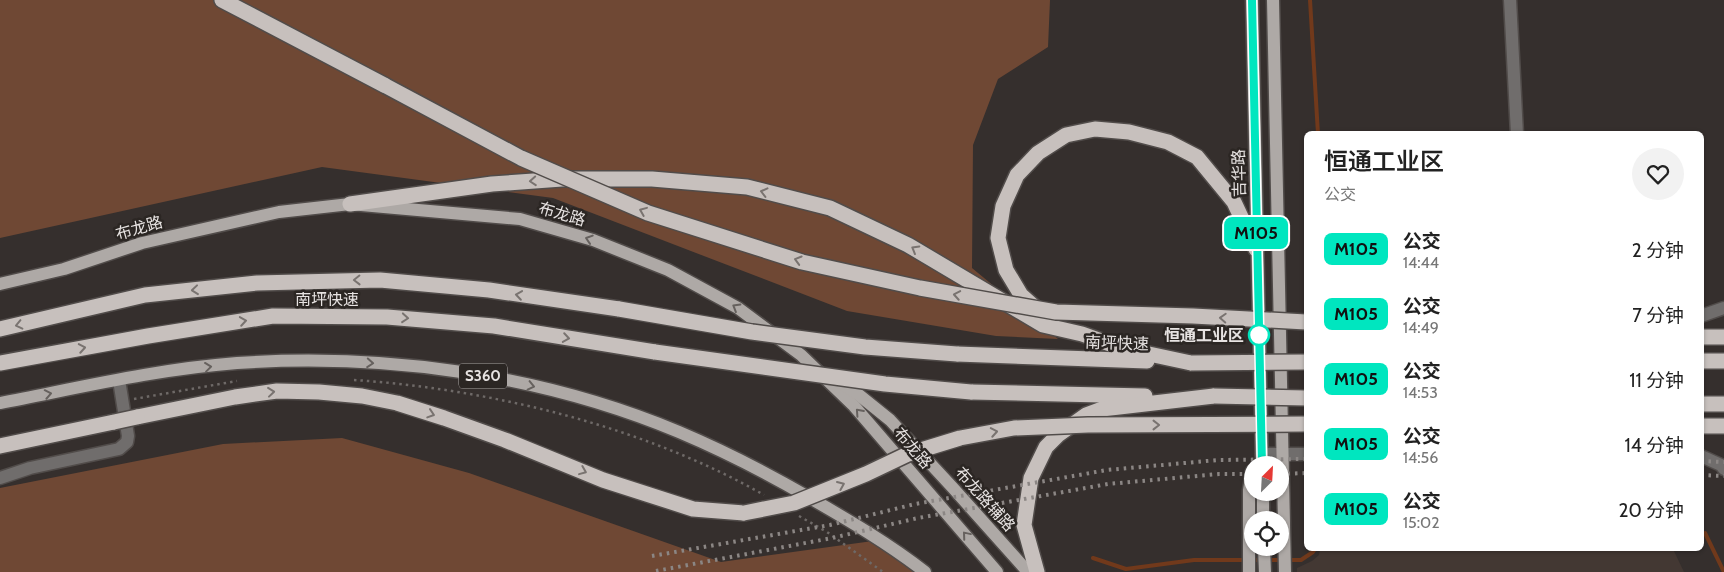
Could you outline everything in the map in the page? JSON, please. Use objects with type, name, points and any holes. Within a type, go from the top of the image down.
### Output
[{"type":"highway","points":[[222,0],[521,158],[648,213],[802,262],[920,288],[1056,312],[1304,322]]},
{"type":"highway","points":[[1191,363],[1121,348],[1082,334],[1045,316],[1021,295],[1006,270],[998,238],[1003,206],[1017,175],[1038,154],[1066,135],[1095,129],[1129,132],[1168,142],[1197,157],[1234,202],[1256,249]]},
{"type":"highway","points":[[350,204],[492,184],[562,179],[652,179],[747,187],[830,208],[908,245],[1043,325],[1082,334]]},
{"type":"highway","name":"南坪快速","points":[[0,329],[145,295],[257,283],[380,280],[489,290],[619,309],[752,332],[865,347],[957,354],[1191,363],[1304,362]]},
{"type":"highway","name":"南坪快速","points":[[0,363],[273,316],[387,317],[494,326],[655,352],[885,384],[971,392],[1214,396]]},
{"type":"highway","points":[[1704,338],[1724,337]]},
{"type":"highway","points":[[1704,361],[1724,361]]},
{"type":"highway","points":[[0,446],[235,397],[277,391],[319,392],[362,396],[397,403],[505,440],[603,480],[693,509],[744,513],[794,503],[866,474],[908,454],[960,438],[1014,428],[1088,425],[1304,424]]},
{"type":"highway","points":[[1037,572],[1024,525],[1031,478],[1046,447],[1086,414],[1102,409],[1214,396],[1304,398]]},
{"type":"highway","points":[[1704,404],[1724,404]]},
{"type":"highway","points":[[1704,426],[1724,426]]},
{"type":"main road","name":"吉华路","points":[[1252,0],[1260,456]]},
{"type":"main road","points":[[1273,0],[1285,572]]},
{"type":"main road","name":"布龙路","points":[[0,284],[64,269],[142,243],[206,227],[279,212],[350,204],[520,219],[594,240],[668,270],[738,308],[801,355],[854,406],[998,572]]},
{"type":"main road","name":"布龙路辅路","points":[[801,355],[859,395],[890,420],[1028,572]]},
{"type":"main road","name":"S360","points":[[0,403],[119,380],[234,364],[295,361],[365,363],[448,370],[530,385],[606,406],[678,431],[760,469],[896,549],[925,572]]},
{"type":"main road","points":[[1249,572],[1250,501]]},
{"type":"main road","points":[[1264,556],[1265,572]]},
{"type":"street","points":[[1510,0],[1517,131]]},
{"type":"street","points":[[1704,315],[1724,308]]},
{"type":"street","points":[[0,478],[30,468],[119,449],[124,446],[128,436],[119,380]]},
{"type":"street","points":[[1276,456],[1283,454],[1304,454]]},
{"type":"street","points":[[1704,457],[1721,465],[1724,469]]},
{"type":"shaded area","points":[[0,0],[1050,0],[1048,47],[998,79],[973,145],[972,268],[1058,339],[996,336],[847,311],[553,198],[322,167],[0,238]]},
{"type":"shaded area","points":[[342,438],[469,473],[721,562],[880,540],[917,572],[0,572],[0,488],[223,444]]},
{"type":"shaded area","points":[[1320,551],[1674,551],[1684,572],[1297,572],[1297,568],[1312,561],[1319,555]]},
{"type":"waterway","points":[[1310,0],[1318,131]]},
{"type":"waterway","points":[[1705,533],[1724,572]]},
{"type":"waterway","points":[[1093,558],[1126,569],[1194,560],[1301,560],[1314,551]]},
{"type":"railway","points":[[652,556],[830,525],[915,504],[1107,470],[1218,460],[1304,459]]},
{"type":"railway","points":[[1704,461],[1724,462]]},
{"type":"railway","points":[[1289,474],[1304,473]]},
{"type":"railway","points":[[656,571],[832,538],[918,518],[1108,484],[1219,474],[1244,474]]},
{"type":"railway","points":[[1704,475],[1724,476]]},
{"type":"bus line","name":"M105","points":[[1252,0],[1262,456]]},
{"type":"place","name":"恒通工业区","points":[[1259,335]]}]
